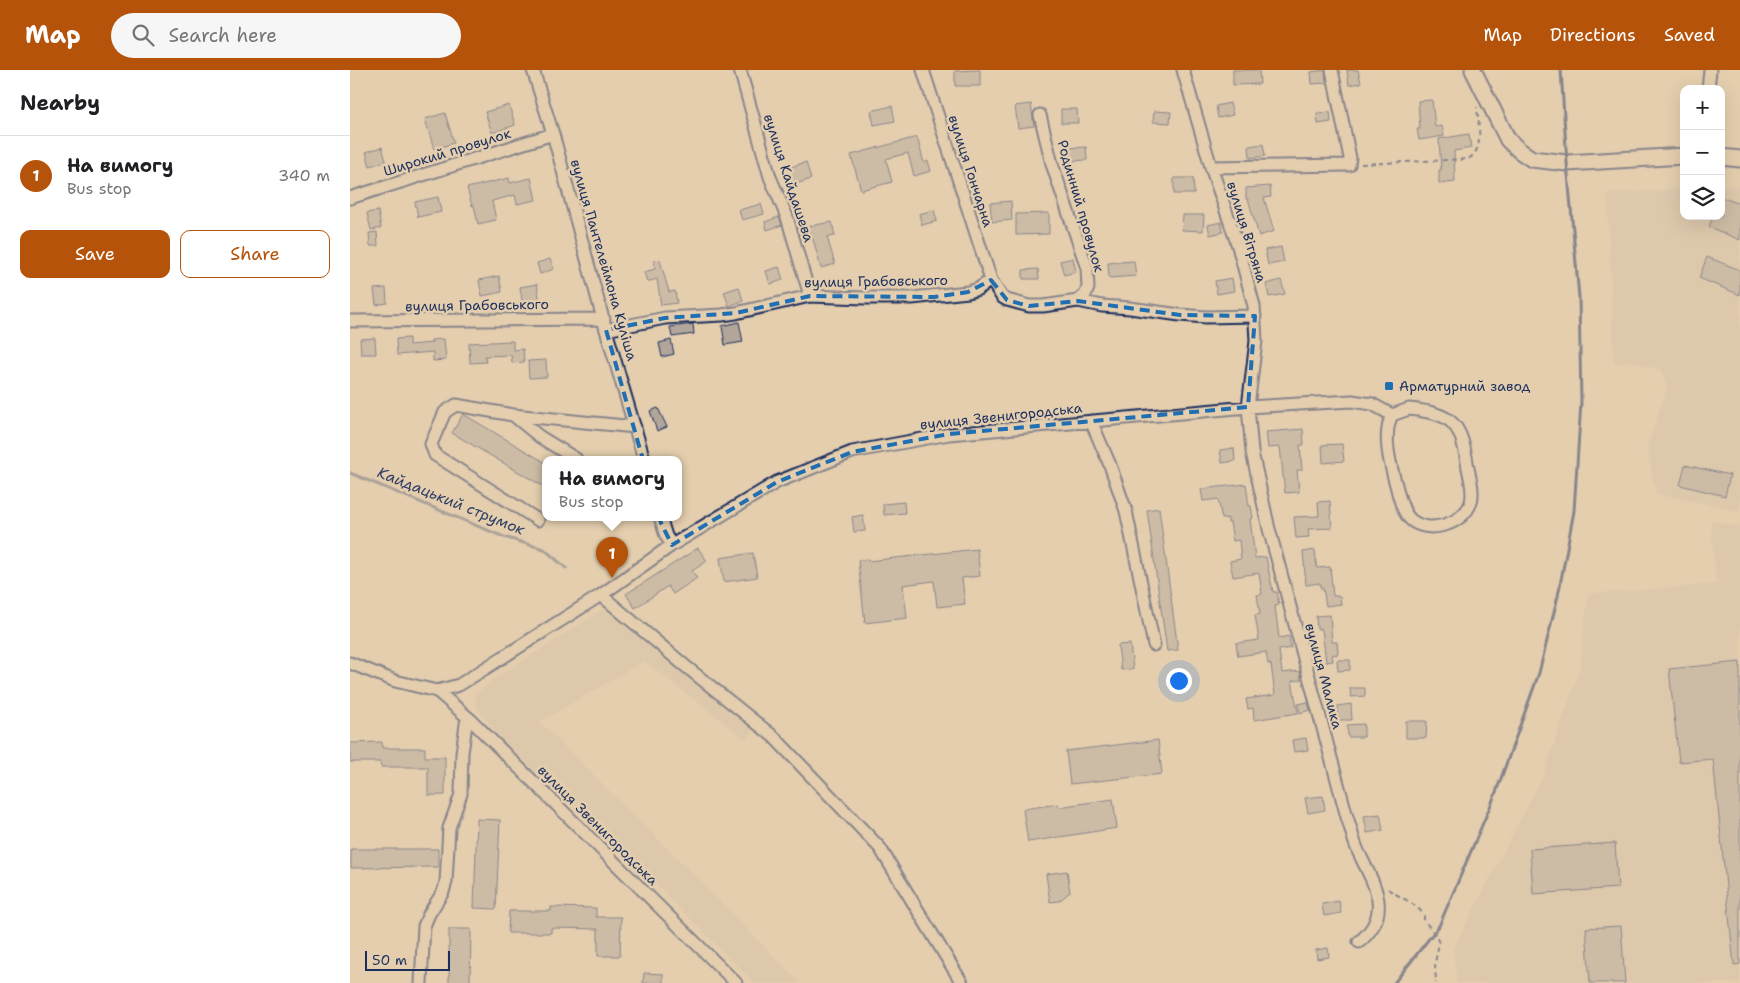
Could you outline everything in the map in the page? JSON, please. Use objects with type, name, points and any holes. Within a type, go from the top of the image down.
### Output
[{"type":"main road","points":[[1473,70],[1508,140],[1532,159],[1567,162],[1680,156]]},
{"type":"main road","points":[[1725,157],[1740,159]]},
{"type":"street","name":"вулиця Пантелеймона Куліша","points":[[533,70],[553,134],[643,456]]},
{"type":"street","name":"вулиця Кайдашева","points":[[740,70],[768,171],[788,217],[810,296]]},
{"type":"street","name":"вулиця Гончарна","points":[[923,70],[991,280]]},
{"type":"street","name":"вулиця Вітряна","points":[[1183,70],[1211,167],[1238,246],[1255,316],[1256,341],[1248,407]]},
{"type":"street","points":[[1211,167],[1349,165],[1350,158],[1332,70]]},
{"type":"street","points":[[1708,85],[1710,70]]},
{"type":"street","name":"Родинний провулок","points":[[1040,116],[1052,164],[1087,268],[1088,288],[1085,295],[1078,301]]},
{"type":"street","name":"Широкий провулок","points":[[350,198],[553,134]]},
{"type":"street","name":"вулиця Грабовського","points":[[350,321],[605,324],[729,314],[810,296],[866,298],[934,297],[968,292],[978,289],[991,280]]},
{"type":"street","points":[[991,280],[1002,297],[1021,304],[1042,306],[1078,301],[1102,306],[1180,315],[1206,317],[1255,316]]},
{"type":"street","name":"вулиця Звенигородська","points":[[437,691],[459,685],[601,595],[672,545],[777,482],[852,452],[949,434],[1248,407],[1352,401],[1372,404],[1392,415]]},
{"type":"street","points":[[538,520],[435,455],[431,447],[445,412],[456,405],[513,414],[635,427]]},
{"type":"street","name":"вулиця Малика","points":[[1248,407],[1252,452],[1269,529],[1347,817],[1357,848],[1380,902],[1378,917],[1368,935],[1359,942]]},
{"type":"street","points":[[1409,409],[1430,411],[1449,419],[1460,431],[1465,448],[1471,502],[1464,514],[1453,522],[1439,527],[1422,526],[1410,519],[1402,505],[1391,468],[1387,430],[1392,415],[1409,409]]},
{"type":"street","points":[[513,414],[540,437],[571,456]]},
{"type":"street","points":[[1091,421],[1110,465],[1126,511],[1154,645]]},
{"type":"street","points":[[661,521],[666,536],[672,545]]},
{"type":"street","points":[[601,595],[774,737],[873,842],[884,856],[962,983]]},
{"type":"street","name":"вулиця Звенигородська","points":[[350,663],[395,680],[437,691],[467,717],[736,983]]},
{"type":"street","points":[[421,983],[424,926],[446,882],[449,828],[461,794],[462,753],[467,717]]},
{"type":"path","points":[[1349,165],[1468,159],[1477,152],[1478,145],[1476,101]]},
{"type":"path","points":[[1371,878],[1395,895],[1408,900],[1424,915],[1424,920],[1439,942],[1435,962],[1436,983]]},
{"type":"highlighted area","points":[[991,280],[1007,300],[1029,306],[1078,301],[1180,315],[1255,316],[1248,407],[949,434],[852,452],[777,482],[672,545],[661,523],[606,330],[665,318],[736,313],[810,296],[934,297],[968,292]]},
{"type":"shaded area","points":[[1740,186],[1740,511],[1656,494],[1647,447],[1667,388],[1661,371],[1633,361],[1614,364],[1607,193],[1680,189],[1680,220],[1725,220],[1725,187]]},
{"type":"shaded area","points":[[1711,521],[1740,526],[1740,983],[1457,983],[1453,949],[1543,776],[1580,668],[1588,594],[1716,584]]},
{"type":"shaded area","points":[[604,609],[755,730],[745,739],[644,661],[540,722],[800,983],[754,983],[651,879],[501,740],[476,706],[475,694],[494,679]]},
{"type":"building","points":[[980,70],[980,86],[955,86],[955,71]]},
{"type":"building","points":[[1233,70],[1259,70],[1260,84],[1233,85]]},
{"type":"building","points":[[1325,70],[1326,83],[1312,84],[1311,72]]},
{"type":"building","points":[[1347,70],[1358,70],[1361,83],[1349,85]]},
{"type":"building","points":[[1432,100],[1435,127],[1442,126],[1444,136],[1419,140],[1417,129],[1420,129],[1418,101]]},
{"type":"building","points":[[1230,103],[1233,115],[1218,118],[1216,106]]},
{"type":"building","points":[[1031,104],[1034,126],[1018,128],[1015,106]]},
{"type":"building","points":[[509,105],[515,125],[492,133],[485,112]]},
{"type":"building","points":[[892,106],[895,121],[874,125],[871,111]]},
{"type":"building","points":[[1061,109],[1077,109],[1078,123],[1061,123]]},
{"type":"building","points":[[1154,111],[1171,112],[1170,123],[1153,122]]},
{"type":"building","points":[[1330,112],[1331,122],[1318,124],[1317,113]]},
{"type":"building","points":[[445,113],[454,143],[434,149],[425,119]]},
{"type":"building","points":[[1469,134],[1471,148],[1454,151],[1455,182],[1439,184],[1439,170],[1441,170],[1439,139]]},
{"type":"building","points":[[917,137],[924,163],[928,161],[931,171],[914,176],[908,153],[886,159],[892,182],[861,190],[851,155]]},
{"type":"building","points":[[1263,144],[1265,156],[1250,158],[1249,146]]},
{"type":"building","points":[[382,147],[386,161],[370,166],[366,152]]},
{"type":"building","points":[[1086,147],[1087,160],[1068,161],[1067,148]]},
{"type":"building","points":[[806,162],[811,179],[793,185],[788,168]]},
{"type":"building","points":[[509,178],[510,183],[531,178],[536,200],[517,204],[515,195],[492,201],[496,220],[478,224],[474,205],[472,206],[467,188]]},
{"type":"building","points":[[1174,178],[1193,178],[1194,194],[1174,194]]},
{"type":"building","points":[[1270,186],[1271,197],[1264,198],[1274,231],[1259,236],[1248,199],[1246,199],[1246,188]]},
{"type":"building","points":[[438,197],[441,212],[418,217],[415,202]]},
{"type":"building","points":[[1725,198],[1740,204],[1740,240],[1709,227],[1712,220],[1725,220]]},
{"type":"building","points":[[1011,201],[1012,220],[992,222],[990,203]]},
{"type":"building","points":[[761,204],[764,214],[742,220],[739,210]]},
{"type":"building","points":[[934,210],[937,221],[922,225],[919,214]]},
{"type":"building","points":[[378,211],[381,228],[371,230],[367,213]]},
{"type":"building","points":[[1049,213],[1049,234],[1016,235],[1016,214]]},
{"type":"building","points":[[1183,215],[1204,215],[1203,231],[1182,230]]},
{"type":"building","points":[[779,217],[782,225],[767,230],[765,222]]},
{"type":"building","points":[[832,222],[835,236],[827,237],[835,264],[821,268],[809,226]]},
{"type":"building","points":[[1221,222],[1223,232],[1210,235],[1208,225]]},
{"type":"building","points":[[377,232],[378,246],[370,246],[369,233]]},
{"type":"building","points":[[1281,247],[1284,262],[1268,265],[1265,250]]},
{"type":"building","points":[[1707,257],[1740,270],[1740,295],[1699,278]]},
{"type":"building","points":[[1073,258],[1076,272],[1064,275],[1060,261]]},
{"type":"building","points":[[550,259],[554,269],[540,274],[537,263]]},
{"type":"building","points":[[660,260],[669,292],[675,291],[677,303],[661,305],[657,279],[647,282],[644,272],[655,269],[654,261]]},
{"type":"building","points":[[1134,261],[1136,276],[1109,278],[1108,263]]},
{"type":"building","points":[[779,267],[783,280],[770,284],[766,271]]},
{"type":"building","points":[[1038,269],[1039,279],[1023,279],[1023,270]]},
{"type":"building","points":[[499,276],[502,292],[482,296],[479,280]]},
{"type":"building","points":[[1232,278],[1234,291],[1217,294],[1215,281]]},
{"type":"building","points":[[1281,280],[1285,294],[1269,297],[1266,284]]},
{"type":"building","points":[[537,284],[540,304],[523,307],[520,287]]},
{"type":"building","points":[[739,287],[743,301],[729,306],[724,292]]},
{"type":"building","points":[[386,288],[387,303],[376,305],[374,289]]},
{"type":"building","points":[[739,322],[743,342],[725,345],[722,326]]},
{"type":"building","points":[[693,324],[694,334],[672,337],[670,327]]},
{"type":"building","points":[[375,338],[376,354],[361,354],[360,339]]},
{"type":"building","points":[[409,338],[409,345],[432,343],[431,340],[444,339],[446,360],[433,361],[433,352],[397,355],[396,339]]},
{"type":"building","points":[[671,340],[674,354],[662,357],[659,343]]},
{"type":"building","points":[[513,341],[513,350],[523,349],[524,362],[512,363],[511,355],[485,356],[486,362],[470,363],[469,343]]},
{"type":"building","points":[[546,360],[547,377],[529,378],[528,361]]},
{"type":"building","points":[[658,408],[667,427],[657,431],[650,411]]},
{"type":"building","points":[[463,414],[542,461],[542,486],[452,433]]},
{"type":"building","points":[[1303,429],[1304,445],[1300,445],[1302,470],[1297,470],[1299,492],[1285,493],[1280,447],[1268,448],[1266,432]]},
{"type":"building","points":[[1342,444],[1344,461],[1323,463],[1322,445]]},
{"type":"building","points":[[1234,448],[1235,461],[1222,463],[1220,450]]},
{"type":"building","points":[[1685,465],[1730,475],[1725,496],[1680,485]]},
{"type":"building","points":[[1246,484],[1253,518],[1250,519],[1255,558],[1266,557],[1273,592],[1277,592],[1279,605],[1275,606],[1279,638],[1289,636],[1291,648],[1279,650],[1282,673],[1300,671],[1301,680],[1292,681],[1298,713],[1254,720],[1253,708],[1248,709],[1246,699],[1275,695],[1271,664],[1268,664],[1266,652],[1238,656],[1236,643],[1259,640],[1255,615],[1260,614],[1257,595],[1262,594],[1259,573],[1233,577],[1230,561],[1241,559],[1239,540],[1233,541],[1230,522],[1228,523],[1228,518],[1222,519],[1218,499],[1203,501],[1201,489]]},
{"type":"building","points":[[1330,501],[1332,528],[1308,529],[1309,537],[1296,538],[1294,517],[1319,516],[1318,502]]},
{"type":"building","points":[[904,502],[905,513],[884,515],[883,504]]},
{"type":"building","points":[[1159,508],[1178,650],[1167,651],[1147,510]]},
{"type":"building","points":[[863,515],[865,531],[854,532],[852,517]]},
{"type":"building","points":[[698,548],[707,561],[692,571],[697,578],[673,594],[668,586],[635,608],[626,594]]},
{"type":"building","points":[[977,549],[980,576],[962,578],[965,604],[937,607],[934,581],[903,585],[907,618],[865,623],[858,560],[868,559],[868,561]]},
{"type":"building","points":[[1315,550],[1317,568],[1330,567],[1333,596],[1340,596],[1341,604],[1326,606],[1323,588],[1321,589],[1320,583],[1306,585],[1303,552]]},
{"type":"building","points":[[753,553],[757,577],[724,582],[720,558]]},
{"type":"building","points":[[1330,615],[1332,642],[1337,642],[1338,654],[1332,655],[1333,661],[1326,662],[1322,629],[1317,629],[1316,616]]},
{"type":"building","points":[[1130,644],[1133,669],[1121,670],[1118,645]]},
{"type":"building","points":[[1337,660],[1350,660],[1350,670],[1338,671]]},
{"type":"building","points":[[1740,662],[1740,964],[1734,965],[1713,759],[1679,762],[1669,669]]},
{"type":"building","points":[[1350,688],[1365,688],[1365,696],[1351,697]]},
{"type":"building","points":[[1308,702],[1310,710],[1300,713],[1298,704]]},
{"type":"building","points":[[1351,704],[1352,720],[1338,720],[1337,706]]},
{"type":"building","points":[[1406,721],[1427,721],[1426,738],[1406,738]]},
{"type":"building","points":[[1364,724],[1364,737],[1348,737],[1347,725]]},
{"type":"building","points":[[1306,738],[1308,750],[1294,752],[1292,740]]},
{"type":"building","points":[[1158,740],[1162,774],[1070,784],[1066,751]]},
{"type":"building","points":[[382,742],[382,748],[425,748],[425,757],[445,757],[445,795],[428,795],[428,767],[381,767],[380,762],[350,762],[350,743]]},
{"type":"building","points":[[1323,796],[1325,810],[1308,813],[1305,798]]},
{"type":"building","points":[[1113,799],[1117,828],[1028,842],[1023,809],[1058,804],[1059,807]]},
{"type":"building","points":[[1380,814],[1383,830],[1367,833],[1364,816]]},
{"type":"building","points":[[477,819],[500,820],[496,909],[474,908]]},
{"type":"building","points":[[1615,843],[1618,888],[1533,894],[1530,849]]},
{"type":"building","points":[[351,849],[438,849],[438,867],[351,868]]},
{"type":"building","points":[[1067,871],[1070,892],[1059,901],[1050,902],[1046,874]]},
{"type":"building","points":[[1339,901],[1341,913],[1324,916],[1322,904]]},
{"type":"building","points":[[551,907],[596,908],[596,917],[621,917],[620,956],[598,956],[598,929],[551,928],[551,933],[508,933],[509,911],[551,911]]},
{"type":"building","points":[[1621,926],[1625,983],[1590,983],[1586,928]]},
{"type":"building","points":[[449,929],[471,929],[470,983],[449,983]]},
{"type":"building","points":[[1328,948],[1329,957],[1317,959],[1316,950]]},
{"type":"building","points":[[644,973],[663,974],[663,983],[643,983]]},
{"type":"waterway","name":"Кайдацький струмок","points":[[350,473],[504,537],[544,549],[566,568]]},
{"type":"railway","points":[[1394,983],[1439,926],[1495,795],[1539,673],[1558,596],[1574,511],[1581,402],[1579,297],[1561,70]]},
{"type":"place","name":"Арматурний завод","points":[[1389,386]]},
{"type":"place","name":"На вимогу","points":[[612,578]]}]
